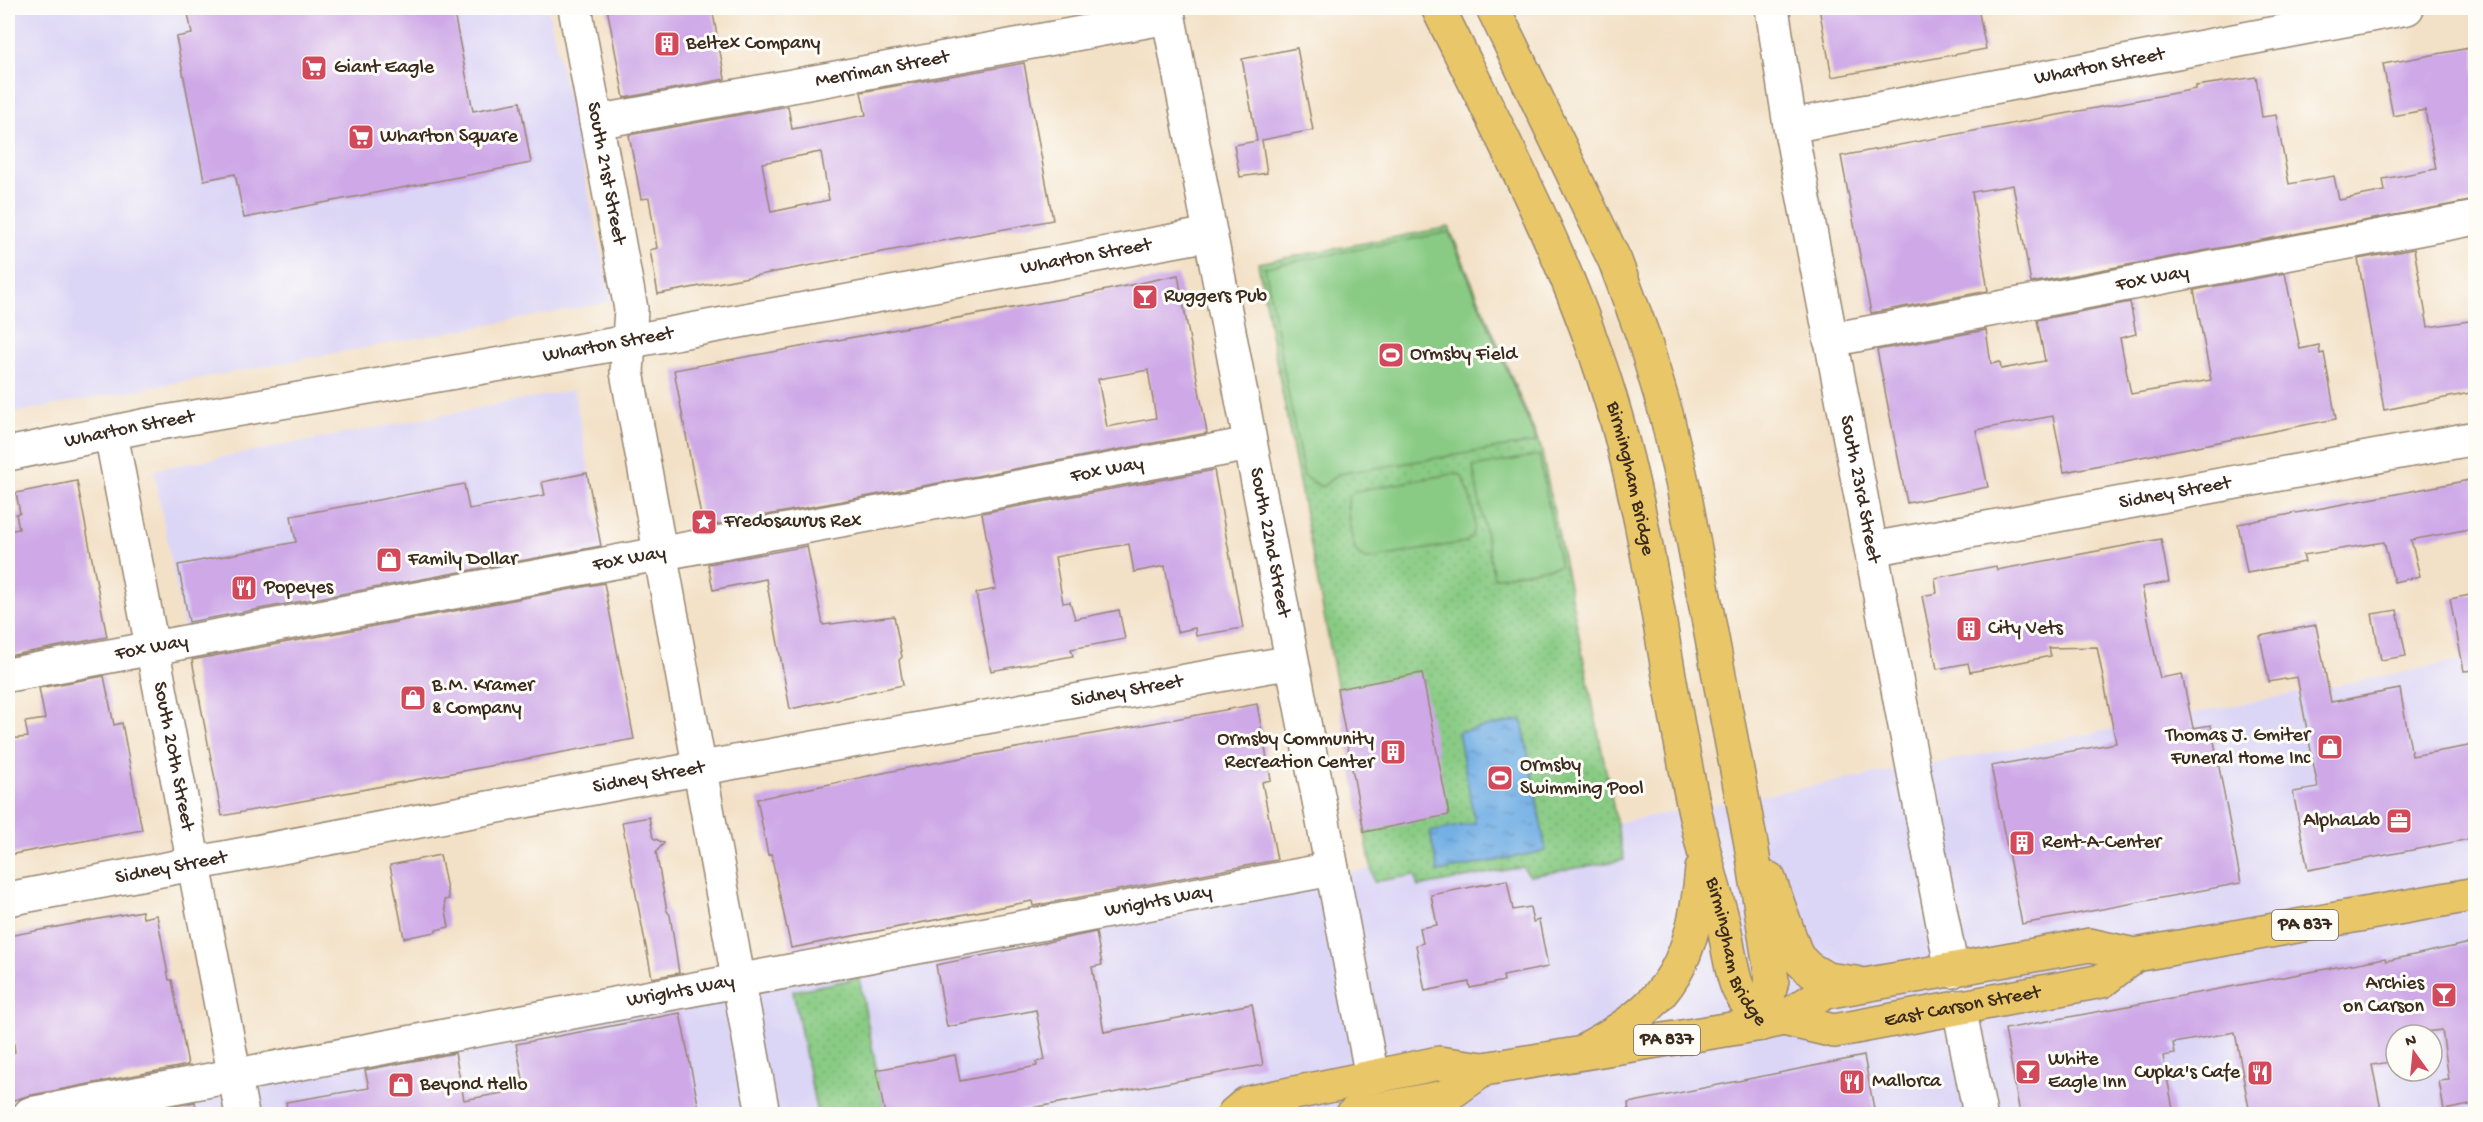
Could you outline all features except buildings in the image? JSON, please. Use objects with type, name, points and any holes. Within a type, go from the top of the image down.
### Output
[{"type":"main road","name":"Birmingham Bridge","points":[[1438,8],[1565,271],[1598,357],[1624,446],[1637,504],[1703,855],[1725,926],[1737,987],[1772,1022]]},
{"type":"main road","name":"Birmingham Bridge","points":[[1493,8],[1616,261],[1643,336],[1670,429],[1683,486],[1751,844],[1772,980],[1772,1022]]},
{"type":"main road","points":[[1751,844],[1775,890],[1797,957],[1808,968],[1827,979],[1870,985]]},
{"type":"main road","points":[[1572,1056],[1626,1024],[1665,989],[1680,967],[1698,910],[1703,855]]},
{"type":"main road","name":"East Carson Street","points":[[1772,1022],[1825,992],[2090,945],[2135,956],[2475,894]]},
{"type":"main road","name":"East Carson Street","points":[[1234,1114],[1247,1103],[1439,1063],[1484,1068],[1572,1056],[1772,1022],[1834,1031],[2102,981],[2135,956]]},
{"type":"main road","name":"East Carson Street","points":[[1368,1113],[1445,1097],[1484,1068]]},
{"type":"street","name":"South 21st Street","points":[[575,8],[631,309],[627,372],[763,1114]]},
{"type":"street","name":"South 23rd Street","points":[[1772,8],[1790,126],[1952,971]]},
{"type":"street","name":"Wharton Street","points":[[1790,126],[2407,8]]},
{"type":"street","name":"Merriman Street","points":[[596,122],[1168,12]]},
{"type":"street","name":"South 22nd Street","points":[[1168,12],[1372,1077]]},
{"type":"street","name":"Fox Way","points":[[1830,340],[2475,218]]},
{"type":"street","name":"Wharton Street","points":[[8,454],[160,423],[629,341],[1210,234]]},
{"type":"street","name":"South 20th Street","points":[[111,434],[242,1114]]},
{"type":"street","name":"Sidney Street","points":[[1872,549],[2475,438]]},
{"type":"street","name":"Fox Way","points":[[8,675],[1250,444]]},
{"type":"street","name":"Sidney Street","points":[[8,899],[700,769],[1292,662]]},
{"type":"street","name":"Wrights Way","points":[[30,1114],[1332,869]]},
{"type":"street","points":[[1959,1007],[1980,1114]]},
{"type":"shaded area","points":[[8,8],[548,8],[612,302],[8,414]]},
{"type":"shaded area","points":[[574,390],[605,556],[185,636],[154,470]]},
{"type":"shaded area","points":[[2475,658],[2475,1114],[77,1114],[886,959],[2032,745]]},
{"type":"green space","points":[[1449,227],[1541,448],[1624,860],[1530,876],[1522,867],[1418,887],[1415,875],[1374,882],[1258,263]]},
{"type":"green space","name":"Ormsby Field","points":[[1449,232],[1537,442],[1338,474],[1322,487],[1304,477],[1265,267]]},
{"type":"green space","points":[[1539,455],[1560,566],[1494,578],[1473,467]]},
{"type":"green space","points":[[1452,474],[1461,475],[1473,510],[1474,530],[1466,542],[1369,559],[1360,556],[1354,545],[1350,527],[1349,496],[1356,491]]},
{"type":"green space","points":[[859,978],[885,1114],[817,1114],[793,991]]},
{"type":"water","name":"Ormsby Swimming Pool","points":[[1522,720],[1546,851],[1438,872],[1430,832],[1475,823],[1458,732]]},
{"type":"place","name":"Beltex Company","points":[[667,44]]},
{"type":"place","name":"Giant Eagle","points":[[314,68]]},
{"type":"place","name":"Wharton Square","points":[[361,137]]},
{"type":"place","name":"Ruggers Pub","points":[[1145,297]]},
{"type":"place","name":"Ormsby Field","points":[[1391,355]]},
{"type":"place","name":"Fredosaurus Rex","points":[[704,522]]},
{"type":"place","name":"Family Dollar","points":[[389,560]]},
{"type":"place","name":"Popeyes","points":[[244,588]]},
{"type":"place","name":"City Vets","points":[[1969,629]]},
{"type":"place","name":"B.M. Kramer & Company","points":[[413,698]]},
{"type":"place","name":"Thomas J. Gmiter Funeral Home Inc","points":[[2330,747]]},
{"type":"place","name":"Ormsby Community Recreation Center","points":[[1393,752]]},
{"type":"place","name":"Ormsby Swimming Pool","points":[[1500,778]]},
{"type":"place","name":"AlphaLab","points":[[2399,821]]},
{"type":"place","name":"Rent-A-Center","points":[[2022,843]]},
{"type":"place","name":"Archies on Carson","points":[[2444,995]]},
{"type":"place","name":"White Eagle Inn","points":[[2028,1072]]},
{"type":"place","name":"Cupka's Cafe","points":[[2260,1073]]},
{"type":"place","name":"Mallorca","points":[[1852,1082]]},
{"type":"place","name":"Beyond Hello","points":[[401,1085]]}]
